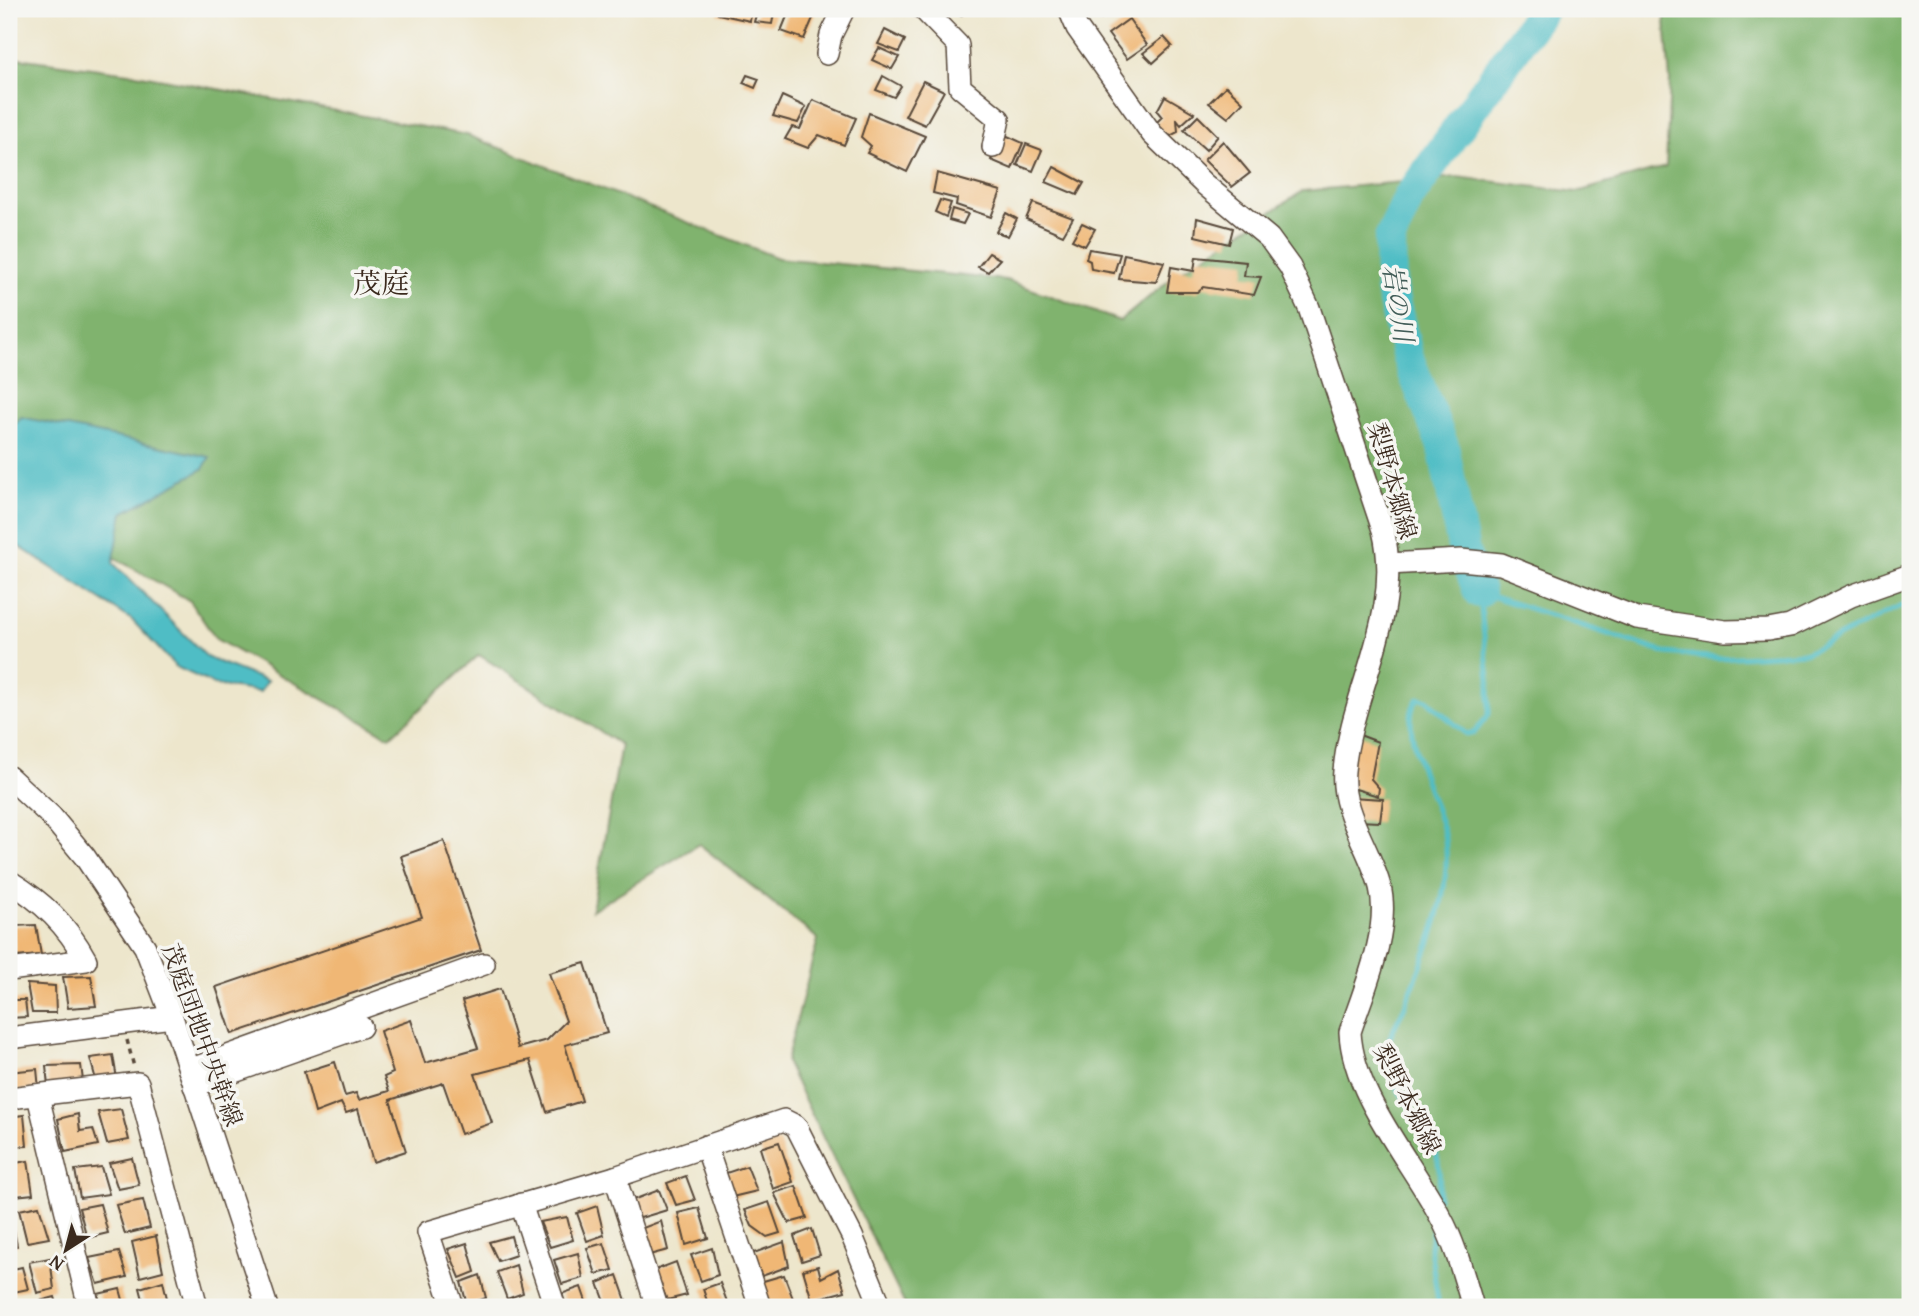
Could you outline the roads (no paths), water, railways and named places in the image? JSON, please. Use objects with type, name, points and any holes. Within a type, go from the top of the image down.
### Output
[{"type":"street","points":[[827,54],[831,35],[844,9]]},
{"type":"street","points":[[923,9],[958,45],[960,87],[999,119],[993,147]]},
{"type":"street","name":"梨野本郷線","points":[[1069,9],[1077,27],[1152,134],[1204,184],[1269,238],[1290,267],[1309,308],[1383,530],[1388,564],[1376,648],[1350,737],[1343,785],[1381,890],[1376,951],[1350,1040],[1364,1084],[1447,1233],[1474,1307]]},
{"type":"street","points":[[1388,564],[1483,561],[1529,573],[1637,618],[1726,631],[1768,630],[1790,626],[1851,596],[1910,575]]},
{"type":"street","name":"茂庭団地中央幹線","points":[[9,777],[51,816],[85,857],[145,947],[172,1017],[267,1307]]},
{"type":"street","points":[[9,881],[47,908],[71,933],[86,960],[9,970]]},
{"type":"street","points":[[191,1078],[484,964]]},
{"type":"street","points":[[9,1038],[172,1017]]},
{"type":"street","points":[[191,1078],[361,1027]]},
{"type":"street","points":[[9,1098],[138,1083],[197,1307]]},
{"type":"street","points":[[38,1096],[89,1307]]},
{"type":"street","points":[[453,1307],[428,1231],[615,1177],[784,1120],[796,1126],[852,1236],[881,1307]]},
{"type":"street","points":[[706,1146],[760,1307]]},
{"type":"street","points":[[615,1177],[657,1307]]},
{"type":"street","points":[[521,1204],[555,1307]]},
{"type":"water","points":[[21,417],[210,457],[203,469],[123,513],[113,563],[208,658],[267,681],[260,692],[215,685],[176,667],[132,620],[9,540],[9,432]]},
{"type":"waterway","name":"岩の川","points":[[1479,592],[1464,552],[1443,446],[1408,358],[1391,289],[1390,239],[1409,197],[1543,9]]},
{"type":"waterway","points":[[1438,1198],[1439,1172],[1436,1152],[1429,1135],[1392,1077],[1387,1050],[1428,947],[1445,882],[1445,839],[1414,745],[1412,709],[1419,698],[1427,700],[1466,734],[1475,732],[1489,714],[1489,679],[1479,592],[1666,653],[1718,658],[1806,653],[1910,601]]},
{"type":"waterway","points":[[1434,1218],[1430,1248],[1439,1307]]},
{"type":"district","name":"茂庭","points":[[381,283]]}]
